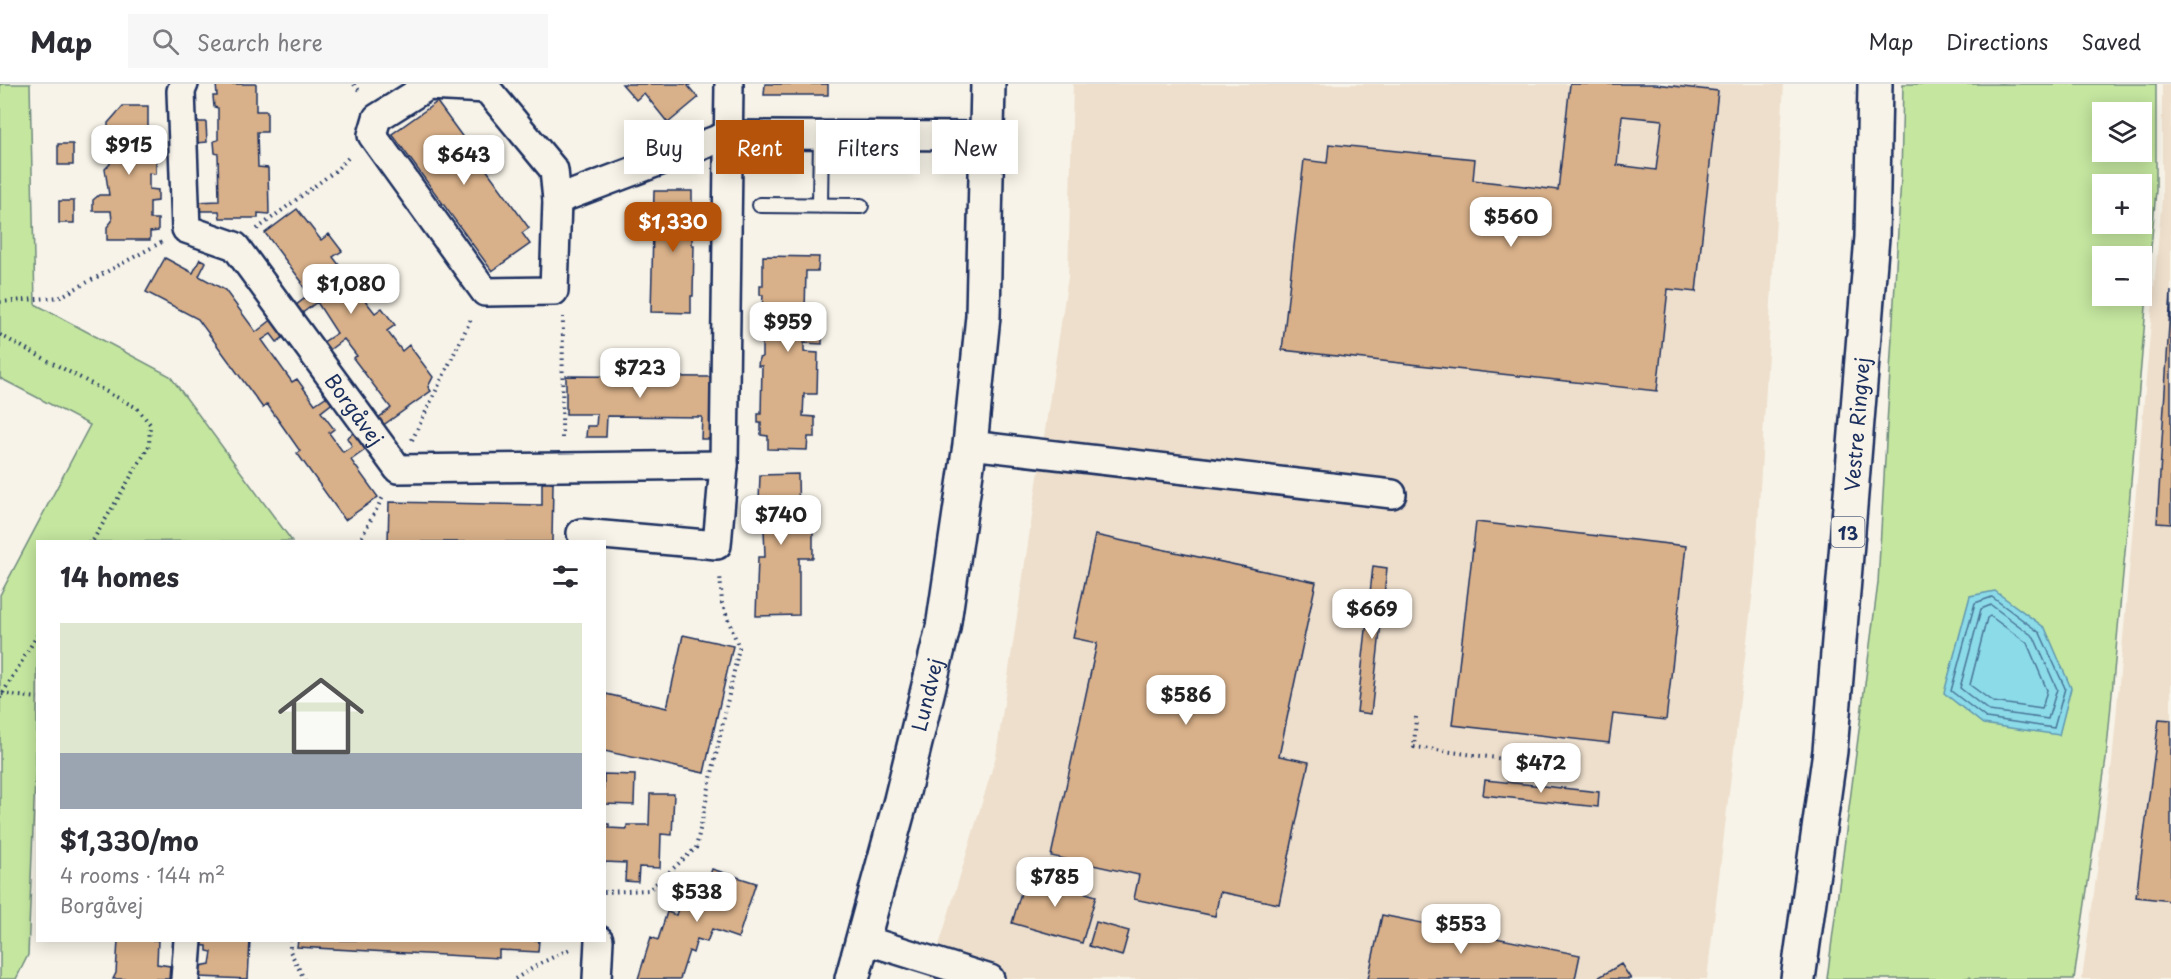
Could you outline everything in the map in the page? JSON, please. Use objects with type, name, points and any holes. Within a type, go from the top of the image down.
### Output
[{"type":"street","points":[[184,84],[181,91],[186,230],[235,246]]},
{"type":"street","points":[[729,84],[729,120]]},
{"type":"street","name":"Lundvej","points":[[988,84],[988,120]]},
{"type":"street","name":"Vestre Ringvej","points":[[1798,979],[1832,727],[1872,237],[1875,84]]},
{"type":"street","points":[[428,86],[487,89],[554,170],[557,200],[554,291],[485,292],[372,135],[377,118],[428,86]]},
{"type":"street","points":[[557,200],[716,140]]},
{"type":"street","points":[[581,533],[717,545],[724,465],[728,174]]},
{"type":"street","name":"Lundvej","points":[[852,979],[865,940],[943,628],[970,445],[983,316],[987,174]]},
{"type":"street","name":"Borgåvej","points":[[235,246],[398,469]]},
{"type":"street","points":[[970,445],[1392,494]]},
{"type":"street","points":[[398,469],[724,465]]},
{"type":"street","points":[[865,940],[982,978]]},
{"type":"street","points":[[186,979],[188,942]]},
{"type":"street","points":[[588,943],[597,979]]},
{"type":"lane","points":[[820,174],[820,206]]},
{"type":"lane","points":[[760,205],[861,206]]},
{"type":"path","points":[[235,246],[335,171],[372,135]]},
{"type":"path","points":[[0,302],[60,297],[186,230]]},
{"type":"path","points":[[554,291],[563,315],[561,467]]},
{"type":"path","points":[[360,540],[398,469],[485,292]]},
{"type":"path","points":[[0,335],[137,408],[150,424],[149,446],[93,540]]},
{"type":"path","points":[[606,892],[649,890],[696,848],[739,648],[722,603],[717,545]]},
{"type":"path","points":[[36,637],[1,696],[36,698]]},
{"type":"path","points":[[1416,717],[1413,747],[1556,766]]},
{"type":"path","points":[[290,942],[290,951],[304,979]]},
{"type":"path","points":[[515,979],[541,963],[588,943]]},
{"type":"shaded area","points":[[1073,84],[1784,84],[1755,573],[1707,979],[929,979],[996,756],[1068,277]]},
{"type":"shaded area","points":[[2162,84],[2171,84],[2171,979],[2082,979],[2112,763],[2162,198]]},
{"type":"green space","points":[[0,84],[30,84],[35,304],[170,376],[291,540],[36,540],[36,753],[28,955],[16,979],[0,979],[0,595],[90,425],[0,378]]},
{"type":"green space","points":[[1903,84],[2156,84],[2156,190],[2151,246],[2092,246],[2092,306],[2146,306],[2106,759],[2074,979],[1972,979],[1970,977],[1962,979],[1827,979],[1878,583],[1901,178]]},
{"type":"water","points":[[1995,591],[2045,628],[2071,688],[2059,735],[1983,724],[1944,693],[1970,596]]},
{"type":"building","points":[[216,84],[256,84],[256,111],[267,111],[267,132],[257,132],[258,167],[268,168],[269,214],[258,213],[258,218],[220,218],[219,211],[197,211],[196,202],[219,201],[218,154],[215,153],[214,141],[218,140],[218,108],[214,107],[213,96],[217,96]]},
{"type":"building","points":[[622,84],[691,84],[688,86],[698,98],[672,120],[666,120],[644,93],[636,100]]},
{"type":"building","points":[[765,84],[828,84],[828,95],[764,95]]},
{"type":"building","points":[[1570,84],[1655,84],[1718,91],[1696,292],[1668,289],[1657,391],[1282,350],[1304,160],[1327,163],[1329,144],[1475,159],[1473,180],[1558,190]],"holes":[[[1622,116],[1662,120],[1656,170],[1617,165]]]},
{"type":"building","points":[[437,102],[529,228],[522,233],[530,244],[492,271],[392,134]]},
{"type":"building","points":[[123,106],[148,106],[148,128],[157,129],[157,142],[149,142],[149,160],[156,160],[156,174],[149,173],[149,189],[158,190],[158,201],[150,202],[150,219],[158,219],[158,231],[150,232],[150,240],[107,240],[107,227],[112,221],[111,211],[93,211],[93,200],[99,195],[109,195],[105,169],[110,164],[110,155],[103,154],[103,139],[108,134],[108,123]]},
{"type":"building","points":[[194,122],[206,122],[207,142],[196,143]]},
{"type":"building","points":[[58,144],[73,144],[73,165],[58,165]]},
{"type":"building","points":[[654,191],[692,191],[692,245],[694,245],[691,313],[651,312]]},
{"type":"building","points":[[59,201],[74,201],[74,223],[59,223]]},
{"type":"building","points":[[297,209],[321,240],[329,234],[342,251],[333,257],[348,277],[356,271],[369,288],[360,294],[375,313],[382,308],[395,325],[387,331],[402,351],[409,345],[433,377],[428,387],[431,391],[382,426],[377,419],[391,408],[353,358],[357,356],[344,339],[328,351],[322,343],[337,333],[317,302],[301,314],[295,306],[309,295],[302,282],[265,233]]},
{"type":"building","points":[[763,256],[819,257],[818,271],[806,271],[805,311],[822,312],[822,344],[804,343],[804,352],[818,353],[817,394],[804,394],[803,416],[815,417],[815,437],[808,437],[807,450],[768,449],[768,436],[761,435],[761,423],[758,423],[758,414],[761,414],[762,366],[758,366],[759,358],[762,357],[762,340],[769,340],[770,311],[762,311],[763,295],[760,295],[760,286],[763,286]]},
{"type":"building","points":[[165,258],[193,273],[200,259],[206,262],[199,276],[225,290],[256,332],[274,318],[286,335],[277,342],[271,334],[262,340],[292,382],[297,379],[315,404],[330,394],[335,401],[321,412],[334,429],[329,433],[343,452],[352,446],[347,438],[357,430],[369,447],[351,460],[378,497],[345,520],[297,453],[300,451],[267,404],[263,408],[198,319],[146,292]]},
{"type":"building","points":[[2171,291],[2171,524],[2157,523]]},
{"type":"building","points":[[566,376],[712,377],[711,439],[701,439],[702,417],[607,416],[606,437],[586,437],[587,426],[596,426],[597,414],[566,414]]},
{"type":"building","points":[[798,474],[799,528],[813,528],[813,558],[799,558],[799,615],[756,616],[758,557],[765,557],[764,528],[758,528],[760,475]]},
{"type":"building","points":[[542,483],[553,483],[552,540],[388,540],[389,502],[542,505]]},
{"type":"building","points":[[1476,522],[1686,546],[1666,720],[1613,714],[1609,743],[1452,725]]},
{"type":"building","points":[[1095,535],[1316,582],[1279,756],[1309,762],[1279,904],[1220,892],[1215,916],[1134,899],[1139,875],[1051,856],[1097,643],[1073,638]]},
{"type":"building","points":[[1373,566],[1387,568],[1371,714],[1357,712]]},
{"type":"building","points":[[683,635],[733,646],[704,773],[606,751],[606,694],[667,708]]},
{"type":"building","points":[[2159,719],[2171,720],[2171,901],[2136,897]]},
{"type":"building","points":[[606,774],[635,775],[634,805],[606,804]]},
{"type":"building","points":[[1485,780],[1599,792],[1598,807],[1483,795]]},
{"type":"building","points":[[650,794],[674,794],[672,835],[661,834],[660,868],[639,867],[638,882],[625,881],[626,863],[606,862],[606,824],[609,824],[609,828],[627,829],[627,825],[649,825]]},
{"type":"building","points":[[712,869],[756,883],[738,938],[712,929],[707,942],[697,939],[693,953],[689,951],[680,979],[638,979],[651,937],[658,940],[667,912],[676,915],[688,878],[707,884]]},
{"type":"building","points":[[1026,876],[1060,886],[1062,877],[1081,883],[1079,891],[1096,896],[1082,943],[1012,923]]},
{"type":"building","points":[[1382,915],[1580,955],[1575,979],[1368,979]]},
{"type":"building","points":[[1096,922],[1129,931],[1122,956],[1089,946]]},
{"type":"building","points":[[118,942],[158,942],[157,964],[170,966],[169,979],[113,979],[116,973]]},
{"type":"building","points":[[197,942],[250,942],[248,979],[199,977],[200,966],[210,964],[212,952],[207,951],[207,946],[196,945]]},
{"type":"building","points":[[298,942],[539,942],[538,952],[499,950],[499,958],[297,947]]},
{"type":"building","points":[[1621,964],[1631,979],[1596,979]]}]
